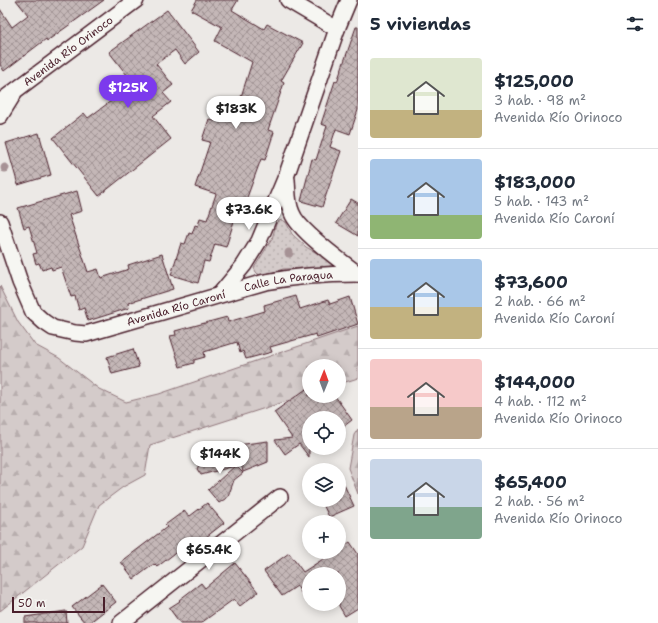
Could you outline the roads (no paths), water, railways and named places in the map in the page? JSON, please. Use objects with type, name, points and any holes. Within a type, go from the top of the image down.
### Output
[{"type":"street","name":"Avenida Río Orinoco","points":[[0,102],[136,0]]},
{"type":"street","points":[[288,0],[337,29]]},
{"type":"street","name":"Avenida Río Caroní","points":[[0,222],[20,282],[33,312],[53,328],[86,334],[220,294],[244,265],[259,241],[287,174],[337,29],[349,0]]},
{"type":"street","points":[[0,116],[14,93]]},
{"type":"street","points":[[287,174],[288,200],[292,214],[301,228],[358,274]]},
{"type":"street","name":"Calle La Paragua","points":[[220,294],[264,282],[290,277],[315,274],[358,274]]},
{"type":"street","points":[[121,623],[280,497]]}]
